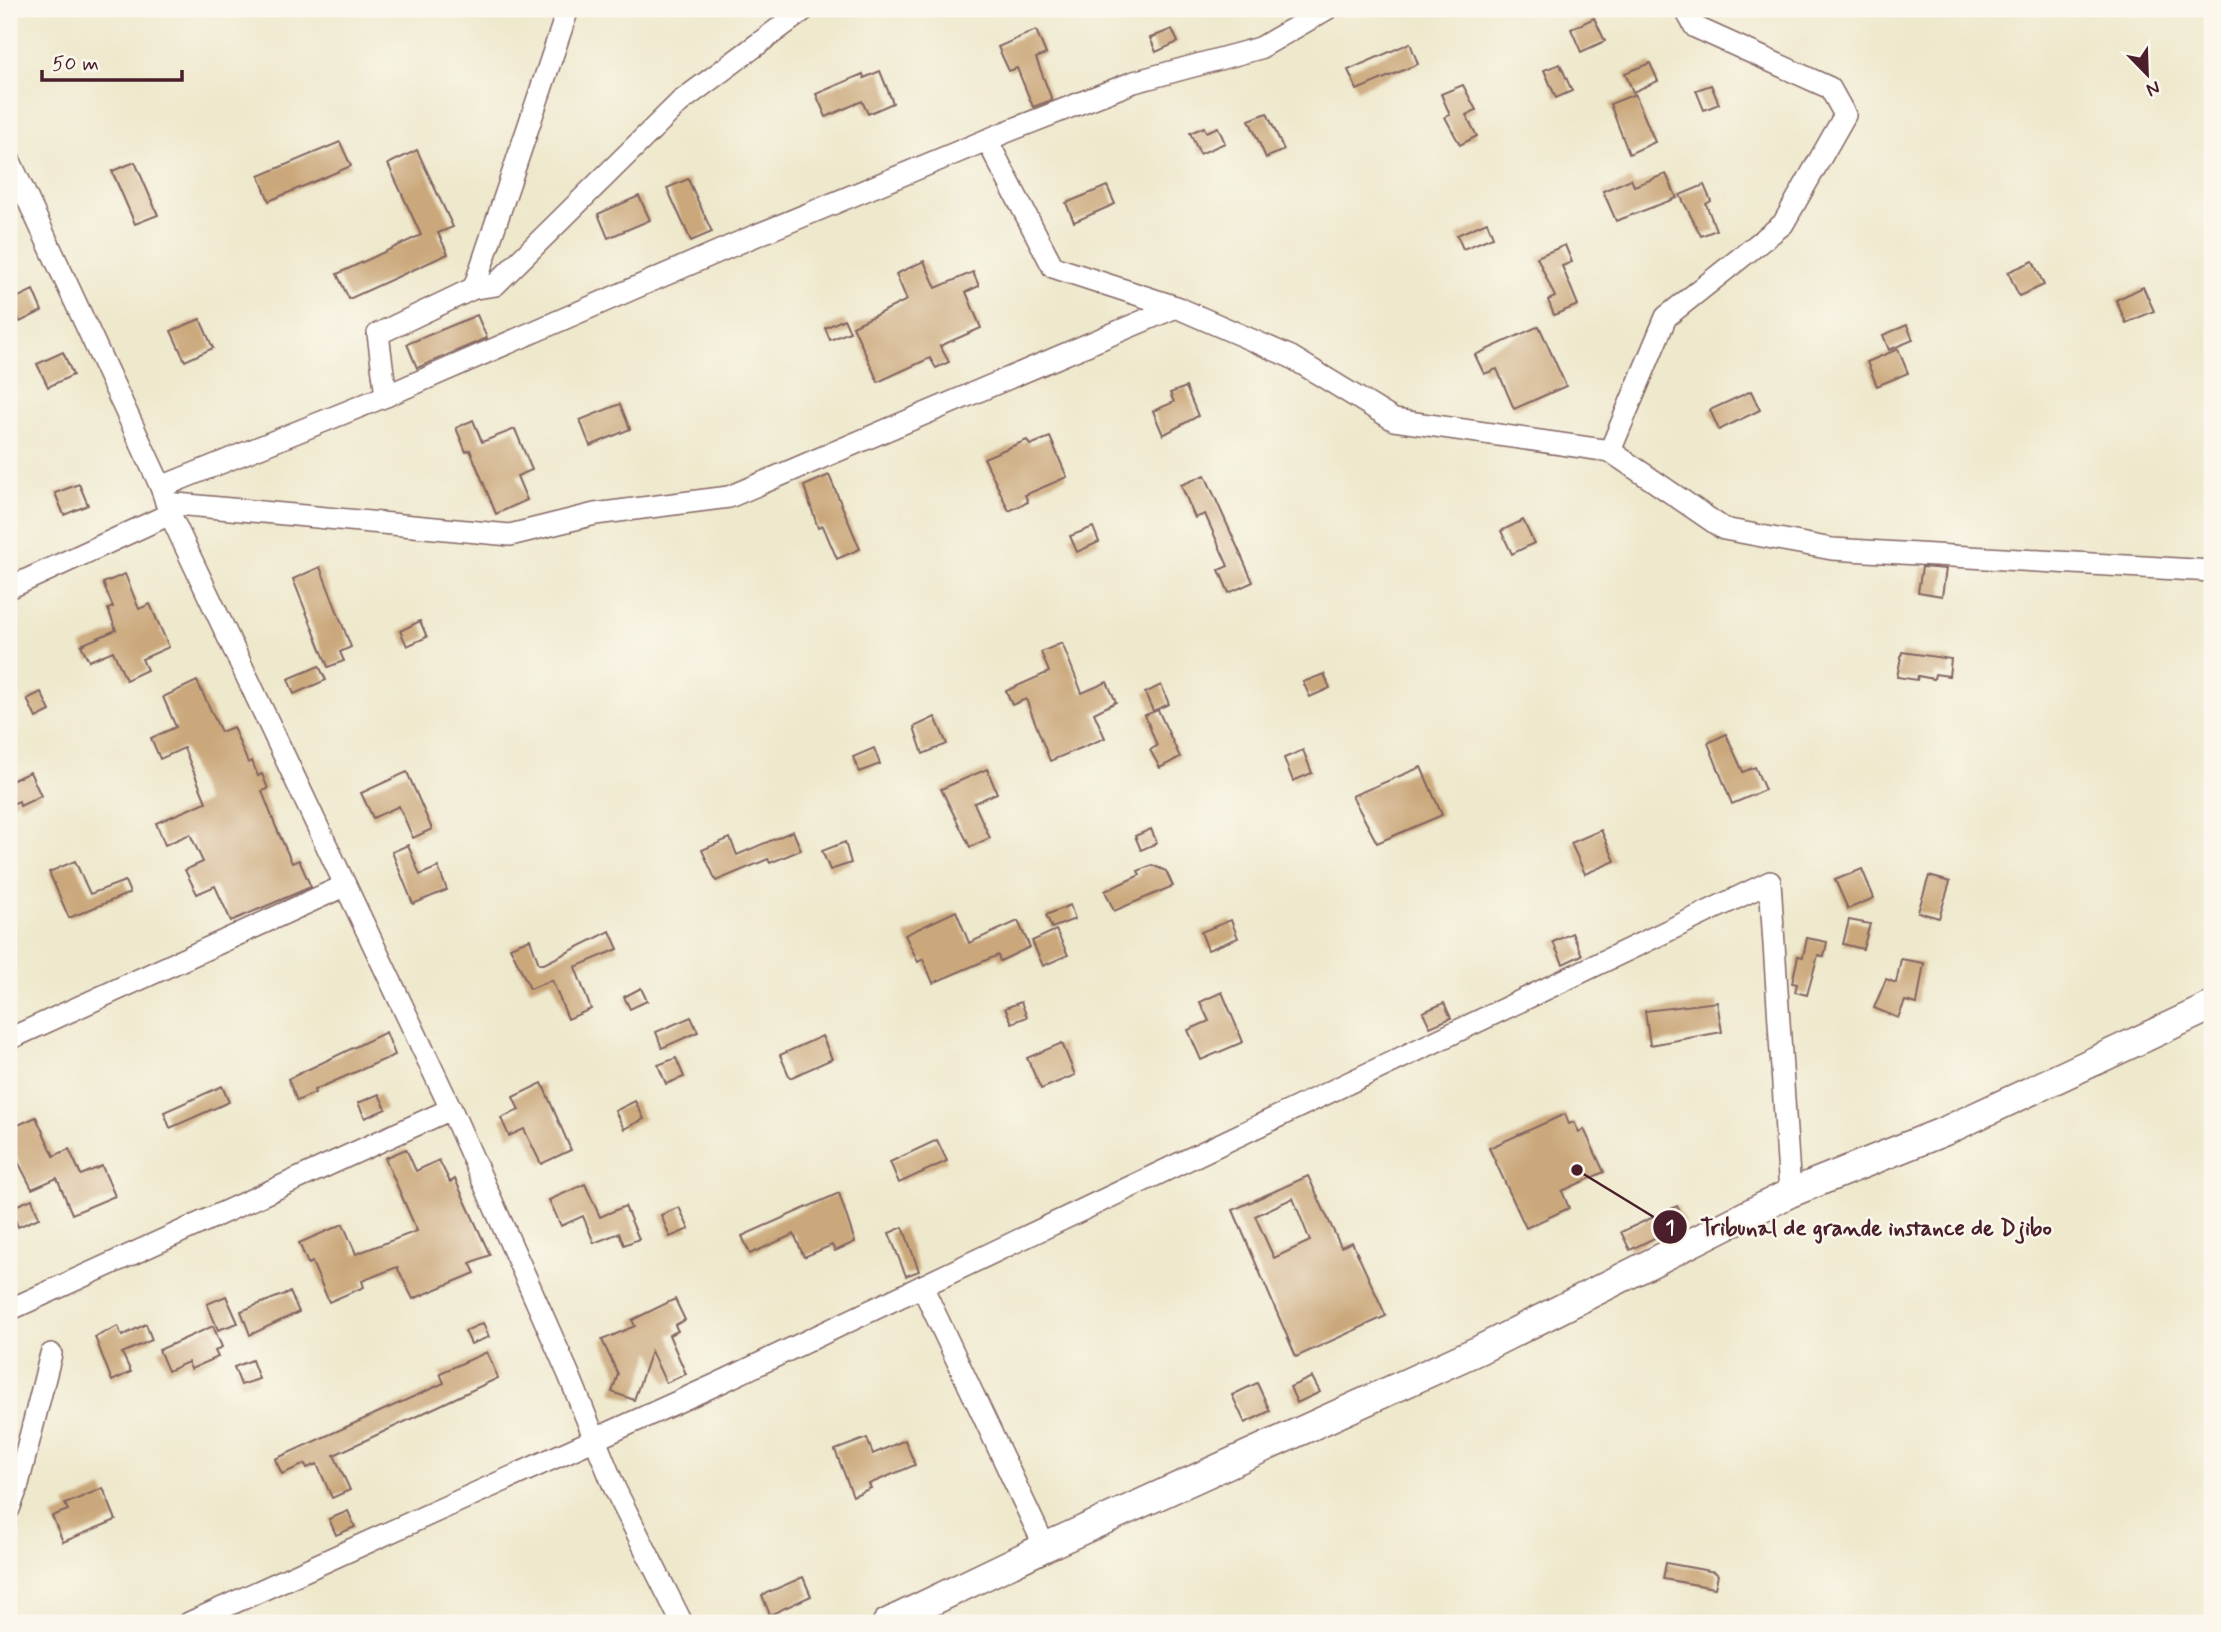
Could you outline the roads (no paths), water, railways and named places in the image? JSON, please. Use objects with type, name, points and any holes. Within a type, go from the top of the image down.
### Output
[{"type":"main road","points":[[887,1623],[1045,1547],[1479,1350],[1790,1193],[1945,1131],[2212,1006]]},
{"type":"street","points":[[474,288],[568,9]]},
{"type":"street","points":[[386,396],[378,334],[474,288],[495,285],[680,102],[805,9]]},
{"type":"street","points":[[9,588],[165,501],[386,396],[745,240],[987,140],[1134,82],[1260,48],[1327,9]]},
{"type":"street","points":[[1609,452],[1667,317],[1783,223],[1845,115],[1830,88],[1695,27],[1685,9]]},
{"type":"street","points":[[987,140],[1053,267],[1176,307],[1291,357],[1394,420],[1609,452],[1724,529],[1832,548],[2212,571]]},
{"type":"street","points":[[9,159],[344,886],[452,1109],[615,1489],[682,1623]]},
{"type":"street","points":[[165,501],[510,535],[595,514],[729,497],[1176,307]]},
{"type":"street","points":[[190,1623],[596,1441],[1770,882],[1790,1193]]},
{"type":"street","points":[[9,1038],[344,886]]},
{"type":"street","points":[[9,1310],[452,1109]]},
{"type":"street","points":[[922,1286],[1045,1547]]},
{"type":"street","points":[[9,1509],[13,1479],[51,1354]]},
{"type":"place","name":"Tribunal de grande instance de Djibo","points":[[1577,1170]]}]
